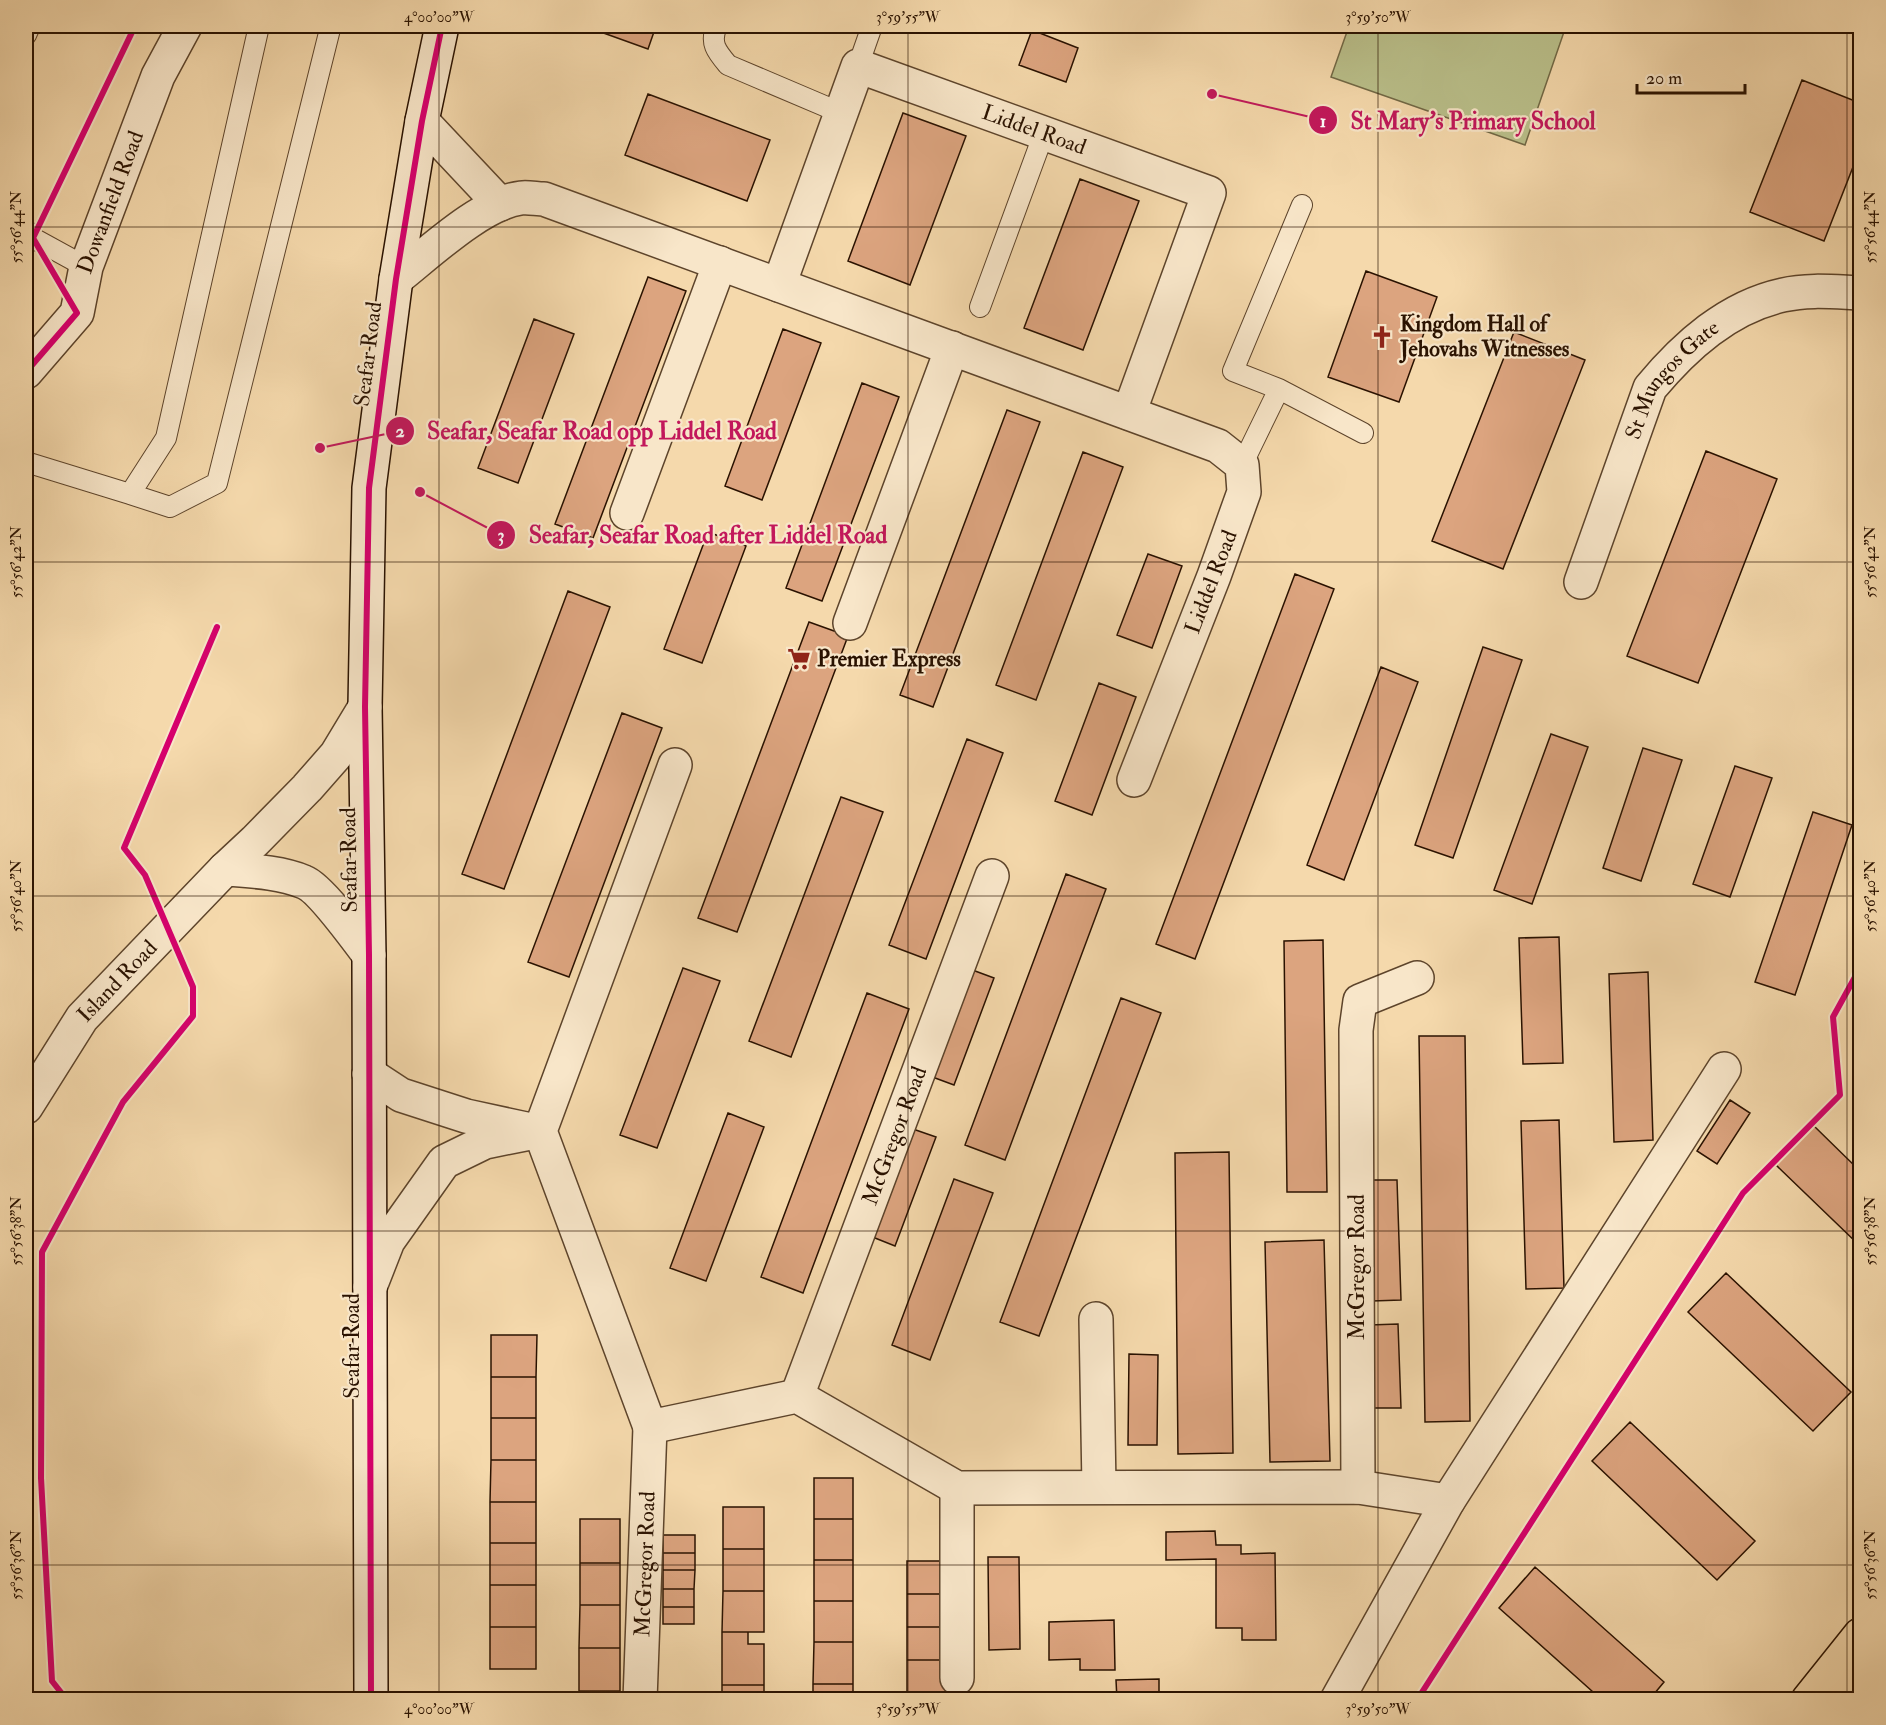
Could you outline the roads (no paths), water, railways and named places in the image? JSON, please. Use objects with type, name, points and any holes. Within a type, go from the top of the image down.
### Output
[{"type":"main road","points":[[1808,1700],[1860,1635]]},
{"type":"main road","points":[[1846,1700],[1860,1671]]},
{"type":"street","name":"Dowanfield Road","points":[[26,372],[77,313],[86,267],[158,76],[185,26]]},
{"type":"street","name":"Seafar Road","points":[[371,1700],[369,955],[365,707],[369,488],[396,279],[422,121],[442,26]]},
{"type":"street","points":[[779,285],[858,66]]},
{"type":"street","name":"Liddel Road","points":[[858,66],[1209,193],[1129,413]]},
{"type":"street","points":[[422,121],[500,204]]},
{"type":"street","points":[[396,279],[468,223],[500,204],[521,198],[544,199],[1218,446],[1242,465]]},
{"type":"street","points":[[627,513],[720,263]]},
{"type":"street","name":"St Mungos Gate","points":[[1581,582],[1650,388],[1670,365],[1697,338],[1746,307],[1795,293],[1818,291],[1860,293]]},
{"type":"street","points":[[850,623],[952,348]]},
{"type":"street","name":"Liddel Road","points":[[1134,780],[1214,576],[1244,492],[1242,465]]},
{"type":"street","name":"Island Road","points":[[26,1107],[82,1018],[225,869],[263,834],[336,755],[365,707]]},
{"type":"street","points":[[540,1131],[675,765]]},
{"type":"street","points":[[225,869],[263,872],[306,882],[339,916],[369,955]]},
{"type":"street","name":"McGregor Road","points":[[797,1396],[992,876]]},
{"type":"street","name":"McGregor Road","points":[[1358,1487],[1356,1030],[1360,1001],[1418,978]]},
{"type":"street","points":[[1336,1700],[1448,1501],[1724,1069]]},
{"type":"street","points":[[369,1074],[401,1095],[466,1116],[540,1131]]},
{"type":"street","points":[[370,1287],[388,1241],[444,1162],[485,1142],[540,1131]]},
{"type":"street","name":"McGregor Road","points":[[540,1131],[650,1426],[640,1700]]},
{"type":"street","points":[[1096,1319],[1099,1487]]},
{"type":"street","points":[[650,1426],[797,1396],[957,1488],[1358,1487],[1448,1501]]},
{"type":"street","points":[[957,1488],[957,1678]]},
{"type":"lane","points":[[26,35],[30,26]]},
{"type":"lane","points":[[130,494],[166,438],[259,26]]},
{"type":"lane","points":[[26,462],[170,507],[217,483],[330,29],[328,26]]},
{"type":"lane","points":[[717,26],[714,33],[715,50],[728,65],[841,113]]},
{"type":"lane","points":[[858,66],[872,26]]},
{"type":"lane","points":[[980,307],[1044,134]]},
{"type":"lane","points":[[1302,205],[1233,371],[1279,389],[1363,433]]},
{"type":"lane","points":[[26,230],[33,238],[86,267]]},
{"type":"lane","points":[[1242,465],[1279,389]]},
{"type":"place","name":"St Mary's Primary School","points":[[1212,94]]},
{"type":"place","name":"Kingdom Hall of Jehovahs Witnesses","points":[[1382,337]]},
{"type":"place","name":"Seafar, Seafar Road opp Liddel Road","points":[[320,448]]},
{"type":"place","name":"Seafar, Seafar Road after Liddel Road","points":[[420,492]]},
{"type":"place","name":"Premier Express","points":[[799,659]]}]
